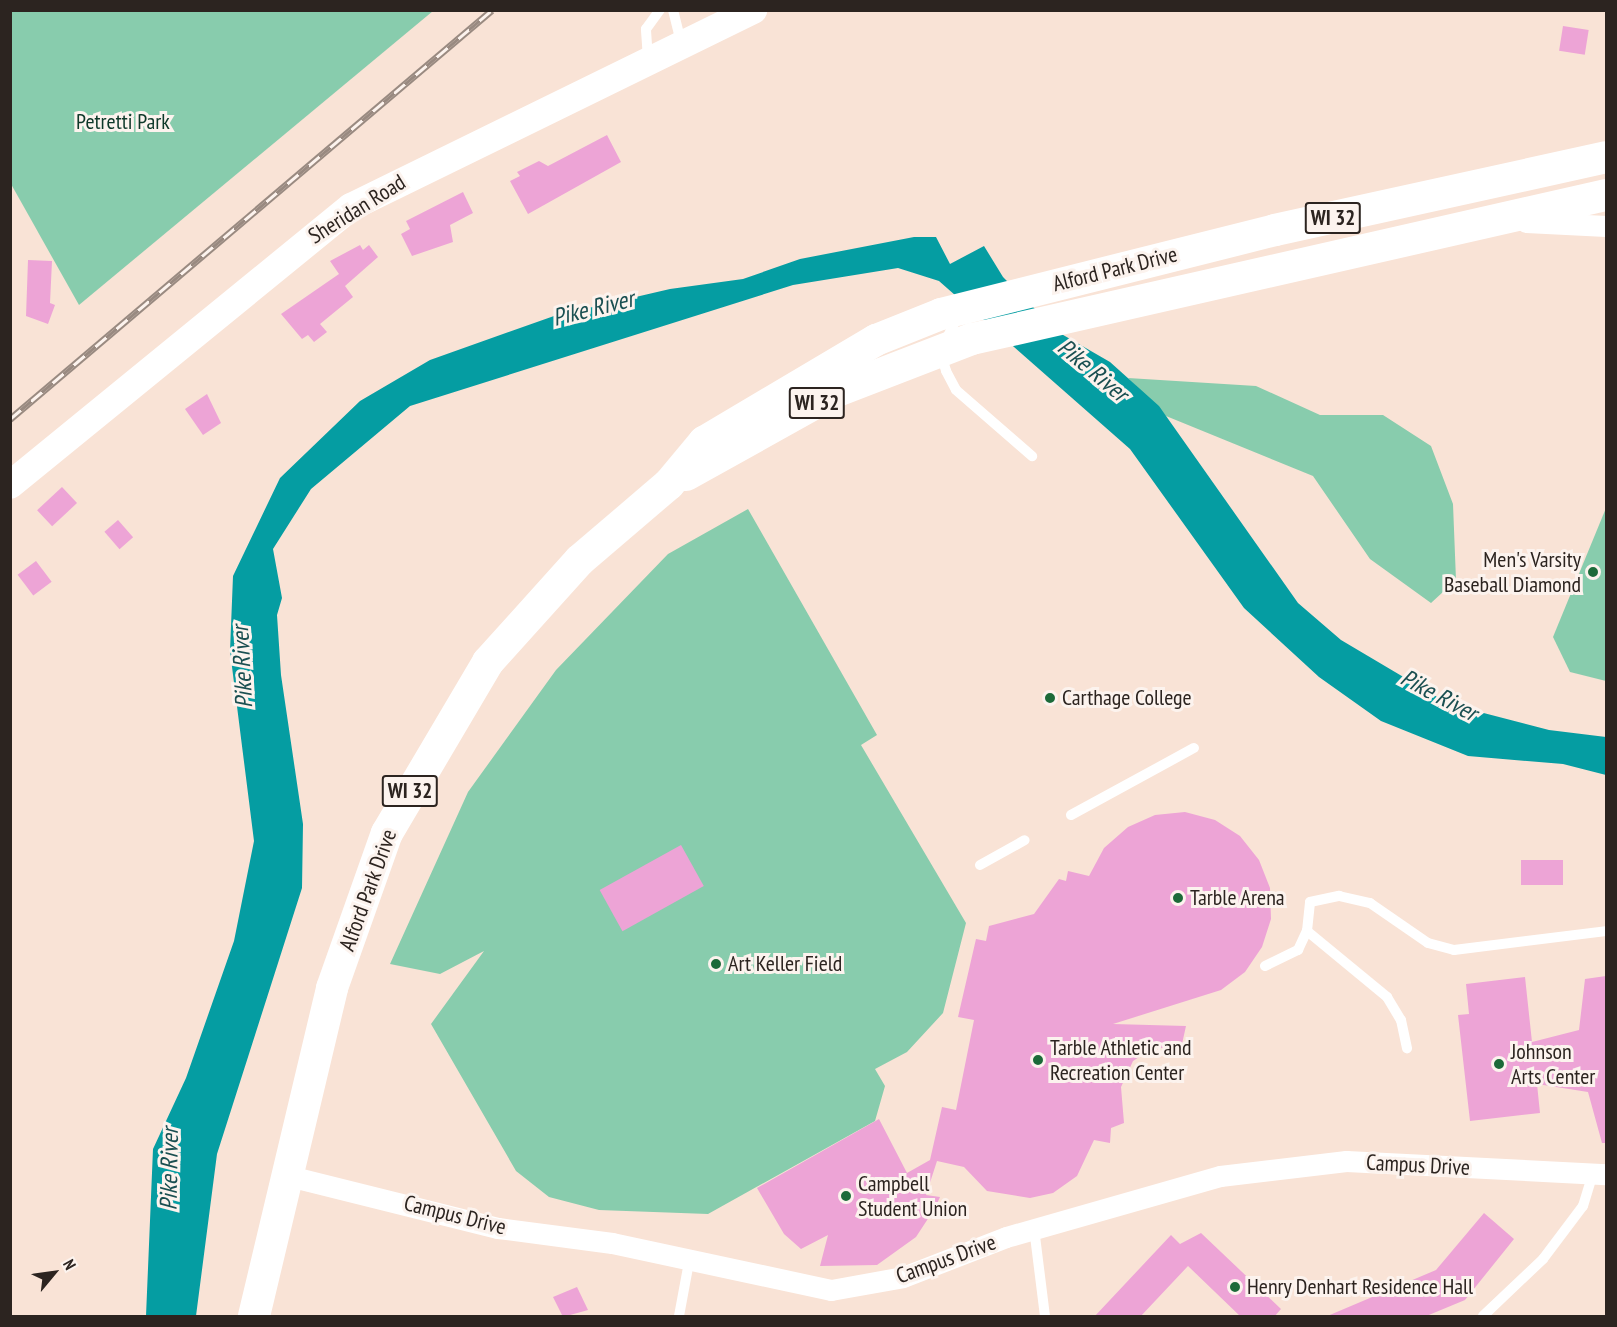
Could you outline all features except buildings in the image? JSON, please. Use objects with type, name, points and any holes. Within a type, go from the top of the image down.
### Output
[{"type":"main road","name":"Alford Park Drive","points":[[254,1317],[332,988],[387,833],[426,760],[488,662],[580,560],[669,484],[704,442],[765,403],[876,340],[951,311],[1060,281],[1606,157]]},
{"type":"main road","name":"Alford Park Drive","points":[[669,484],[837,392],[972,339],[1084,311],[1606,195]]},
{"type":"street","name":"Sheridan Road","points":[[10,485],[351,207],[753,10]]},
{"type":"street","points":[[1487,220],[1606,226]]},
{"type":"street","name":"Campus Drive","points":[[289,1176],[498,1228],[612,1243],[689,1262],[831,1290],[855,1288],[903,1277],[1034,1228],[1220,1176],[1346,1161],[1599,1175]]},
{"type":"lane","points":[[648,60],[646,29],[660,10]]},
{"type":"lane","points":[[673,10],[681,44]]},
{"type":"lane","points":[[951,311],[940,352],[956,390],[1032,456]]},
{"type":"lane","points":[[1071,815],[1194,748]]},
{"type":"lane","points":[[980,865],[1025,840]]},
{"type":"lane","points":[[1265,966],[1298,950],[1307,931],[1310,902],[1340,896],[1370,903],[1428,943],[1454,950],[1606,931]]},
{"type":"lane","points":[[1307,931],[1387,997],[1401,1020],[1407,1048]]},
{"type":"lane","points":[[1483,1317],[1543,1259],[1583,1206],[1599,1175]]},
{"type":"lane","points":[[1034,1228],[1045,1317]]},
{"type":"lane","points":[[679,1317],[689,1262]]},
{"type":"green space","name":"Petretti Park","points":[[10,11],[433,11],[79,305],[11,184]]},
{"type":"green space","points":[[1128,378],[1256,386],[1320,415],[1383,415],[1431,446],[1453,504],[1456,580],[1431,603],[1370,559],[1313,476],[1166,416]]},
{"type":"green space","name":"Men's Varsity Baseball Diamond","points":[[1606,508],[1606,681],[1570,672],[1553,637]]},
{"type":"green space","name":"Art Keller Field","points":[[748,509],[877,735],[861,745],[966,923],[943,1013],[907,1052],[875,1069],[885,1086],[875,1121],[708,1214],[599,1210],[549,1197],[516,1171],[431,1024],[484,951],[440,974],[390,964],[468,792],[556,670],[668,554]]},
{"type":"water","name":"Pike River","points":[[914,237],[936,237],[950,264],[984,246],[1003,277],[1058,332],[1110,362],[1159,406],[1298,603],[1341,640],[1449,704],[1549,730],[1606,737],[1606,775],[1563,764],[1468,756],[1381,721],[1319,677],[1244,608],[1130,449],[939,281],[898,268],[793,285],[410,406],[311,489],[273,549],[282,598],[277,615],[281,675],[303,824],[302,888],[217,1154],[196,1316],[146,1316],[153,1149],[186,1078],[234,941],[254,841],[230,651],[233,576],[280,478],[360,401],[430,360],[554,316],[670,289],[743,279],[800,259]]},
{"type":"railway","points":[[10,419],[492,10]]},
{"type":"place","name":"Men's Varsity Baseball Diamond","points":[[1593,572]]},
{"type":"place","name":"Carthage College","points":[[1050,698]]},
{"type":"place","name":"Tarble Arena","points":[[1178,898]]},
{"type":"place","name":"Art Keller Field","points":[[716,964]]},
{"type":"place","name":"Tarble Athletic and Recreation Center","points":[[1038,1060]]},
{"type":"place","name":"Johnson Arts Center","points":[[1499,1064]]},
{"type":"place","name":"Campbell Student Union","points":[[846,1196]]},
{"type":"place","name":"Henry Denhart Residence Hall","points":[[1235,1287]]}]
